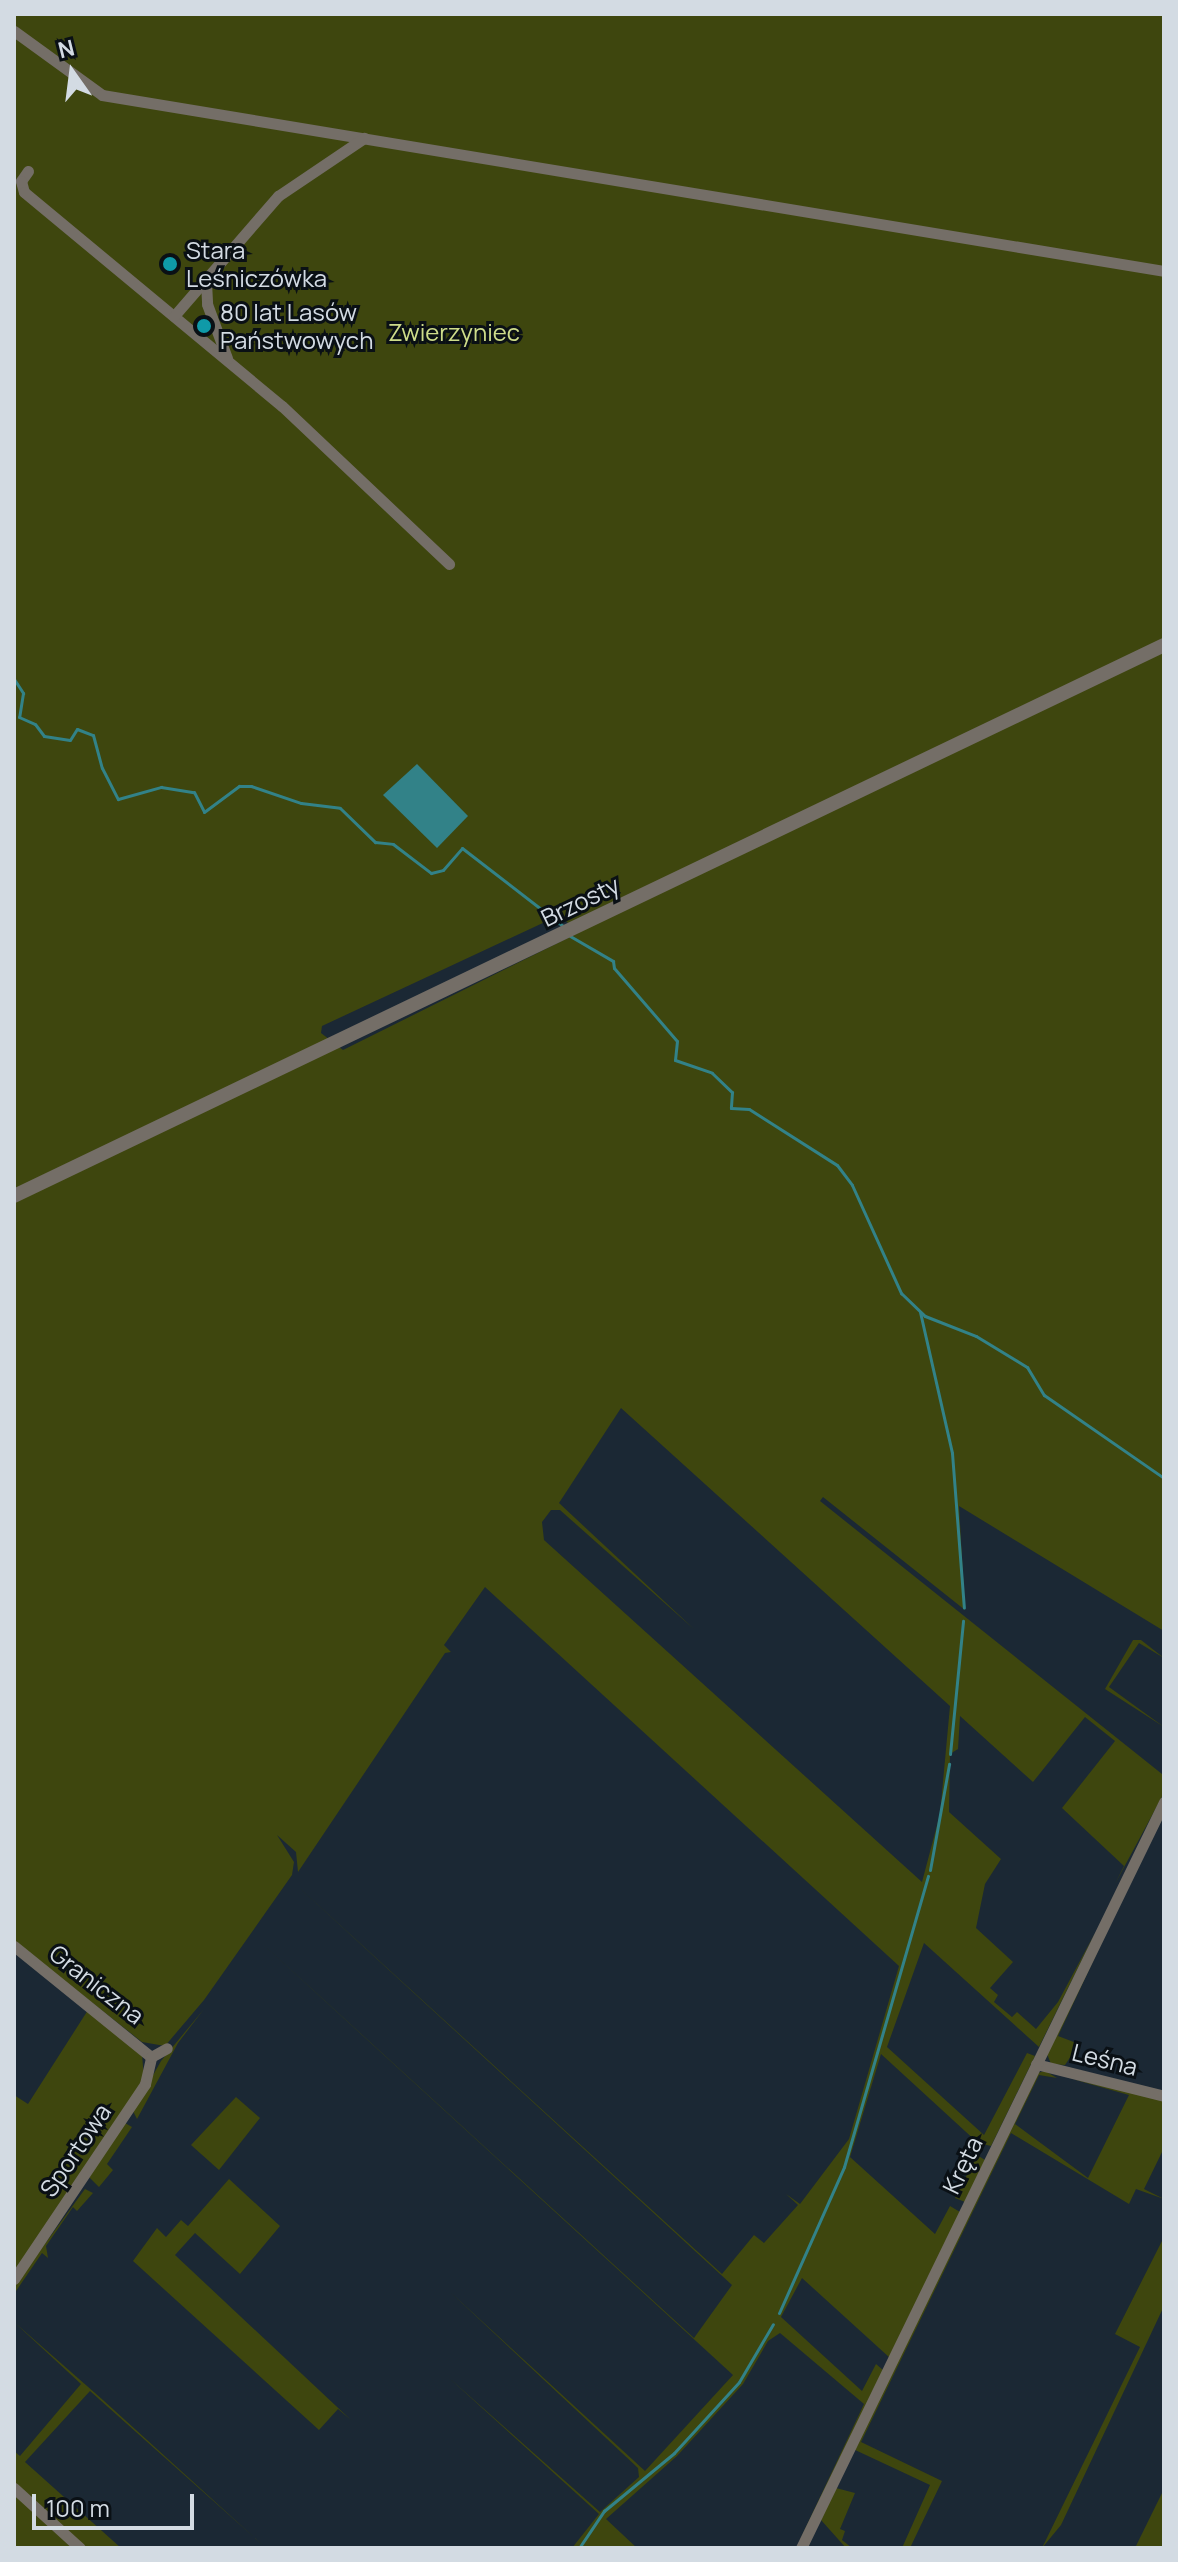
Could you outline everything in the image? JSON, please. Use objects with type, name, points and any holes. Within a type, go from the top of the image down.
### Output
[{"type":"street","points":[[14,31],[102,95],[1164,271]]},
{"type":"street","points":[[174,316],[278,196],[365,138]]},
{"type":"street","points":[[28,171],[21,181],[24,192],[227,359],[449,564]]},
{"type":"street","points":[[206,282],[207,304],[227,359]]},
{"type":"street","name":"Brzosty","points":[[14,1196],[1164,645]]},
{"type":"street","name":"Kręta","points":[[801,2548],[1164,1802]]},
{"type":"street","name":"Graniczna","points":[[14,1946],[151,2057]]},
{"type":"street","points":[[151,2057],[167,2048]]},
{"type":"street","name":"Sportowa","points":[[14,2279],[145,2084],[151,2057]]},
{"type":"street","name":"Leśna","points":[[1036,2064],[1164,2096]]},
{"type":"street","points":[[14,2488],[80,2548]]},
{"type":"green space","points":[[14,14],[1164,14],[1164,1631],[959,1506],[965,1610],[823,1497],[820,1501],[1162,1774],[1164,1793],[1115,1884],[1124,1866],[1062,1808],[1115,1741],[1085,1717],[1033,1782],[960,1716],[958,1749],[950,1754],[949,1812],[1001,1859],[985,1884],[976,1928],[1013,1962],[990,1988],[998,1995],[994,2002],[1012,2017],[1017,2012],[1036,2029],[1058,2002],[1096,1931],[1039,2047],[924,1943],[887,2047],[984,2135],[1027,2053],[1035,2056],[991,2146],[978,2143],[881,2054],[850,2157],[935,2234],[950,2206],[960,2212],[890,2358],[802,2278],[781,2317],[862,2391],[876,2364],[883,2370],[796,2548],[864,2404],[780,2333],[768,2341],[743,2384],[677,2456],[606,2519],[637,2548],[572,2548],[599,2514],[448,2377],[600,2512],[639,2477],[638,2468],[448,2290],[645,2471],[733,2375],[254,1936],[694,2338],[732,2285],[293,1882],[722,2274],[754,2235],[764,2243],[798,2205],[786,2194],[800,2204],[849,2139],[899,1966],[485,1587],[444,1645],[451,1652],[445,1653],[298,1872],[296,1852],[277,1835],[294,1862],[292,1875],[204,2000],[165,2046],[142,2042],[14,1941]],"holes":[[[560,915],[578,933],[343,1050],[321,1033],[322,1026]],[[621,1408],[950,1706],[940,1814],[922,1882],[544,1540],[542,1522],[551,1510],[560,1510],[695,1630],[559,1503]]]},
{"type":"green space","points":[[1133,1640],[1141,1640],[1164,1658],[1139,1643],[1109,1687],[1164,1727],[1105,1689]]},
{"type":"green space","points":[[1164,1810],[1058,2036],[1079,2044],[1065,2065],[1051,2064],[1047,2054]]},
{"type":"green space","points":[[204,2009],[178,2043],[137,2119],[133,2111],[161,2061]]},
{"type":"green space","points":[[88,2010],[142,2054],[144,2079],[14,2272],[14,2095],[28,2104]]},
{"type":"green space","points":[[1045,2071],[1057,2078],[1039,2075],[1015,2124],[1088,2178],[1129,2095],[1072,2079],[1164,2100],[1164,2148],[1144,2189],[1164,2199],[1136,2189],[1129,2204],[1011,2133],[861,2442],[942,2481],[910,2548],[902,2548],[930,2485],[853,2449],[1037,2073]]},
{"type":"green space","points":[[236,2097],[260,2118],[219,2170],[191,2145]]},
{"type":"green space","points":[[125,2123],[132,2127],[107,2164],[113,2170],[99,2187],[89,2177]]},
{"type":"green space","points":[[977,2155],[985,2160],[965,2202],[955,2198]]},
{"type":"green space","points":[[229,2179],[280,2226],[240,2274],[195,2233],[175,2255],[351,2420],[338,2409],[319,2430],[133,2261],[157,2228],[166,2237],[181,2220],[188,2226]]},
{"type":"green space","points":[[85,2189],[93,2193],[77,2211],[73,2207],[46,2246],[48,2258],[42,2253],[14,2294],[14,2286]]},
{"type":"green space","points":[[1164,2237],[1164,2306],[1061,2525],[1042,2548],[1140,2347],[1115,2334]]},
{"type":"green space","points":[[14,2322],[266,2548],[90,2391],[25,2462],[121,2548],[86,2548],[14,2483],[14,2451],[20,2456],[81,2384]]},
{"type":"green space","points":[[836,2488],[855,2493],[840,2529],[845,2531],[842,2540],[852,2548],[846,2548],[821,2520]]},
{"type":"green space","points":[[1164,2489],[1164,2548],[1135,2548]]},
{"type":"green space","points":[[14,2494],[73,2548],[14,2548]]},
{"type":"shaded area","points":[[417,764],[468,816],[437,848],[383,795]]},
{"type":"waterway","name":"Zwierzyniec","points":[[14,679],[23,693],[19,717],[35,724],[44,736],[70,740],[77,729],[93,735],[102,768],[118,799],[161,787],[194,792],[204,812],[239,786],[251,786],[301,803],[340,808],[375,842],[393,844],[431,873],[443,870],[462,848],[563,926]]},
{"type":"waterway","name":"Zwierzyniec","points":[[570,936],[613,961],[614,968],[677,1041],[675,1060],[712,1073],[732,1092],[731,1108],[749,1109],[837,1165],[852,1185],[901,1293],[925,1316],[976,1336],[1027,1367],[1044,1395],[1164,1478]]},
{"type":"waterway","points":[[920,1312],[952,1453],[964,1608]]},
{"type":"waterway","points":[[950,1754],[963,1621]]},
{"type":"waterway","points":[[930,1870],[949,1764]]},
{"type":"waterway","points":[[779,2313],[844,2167],[928,1876]]},
{"type":"waterway","points":[[579,2548],[604,2511],[674,2453],[739,2382],[773,2324]]},
{"type":"place","name":"Stara Leśniczówka","points":[[170,264]]},
{"type":"place","name":"80 lat Lasów Państwowych","points":[[204,326]]}]
